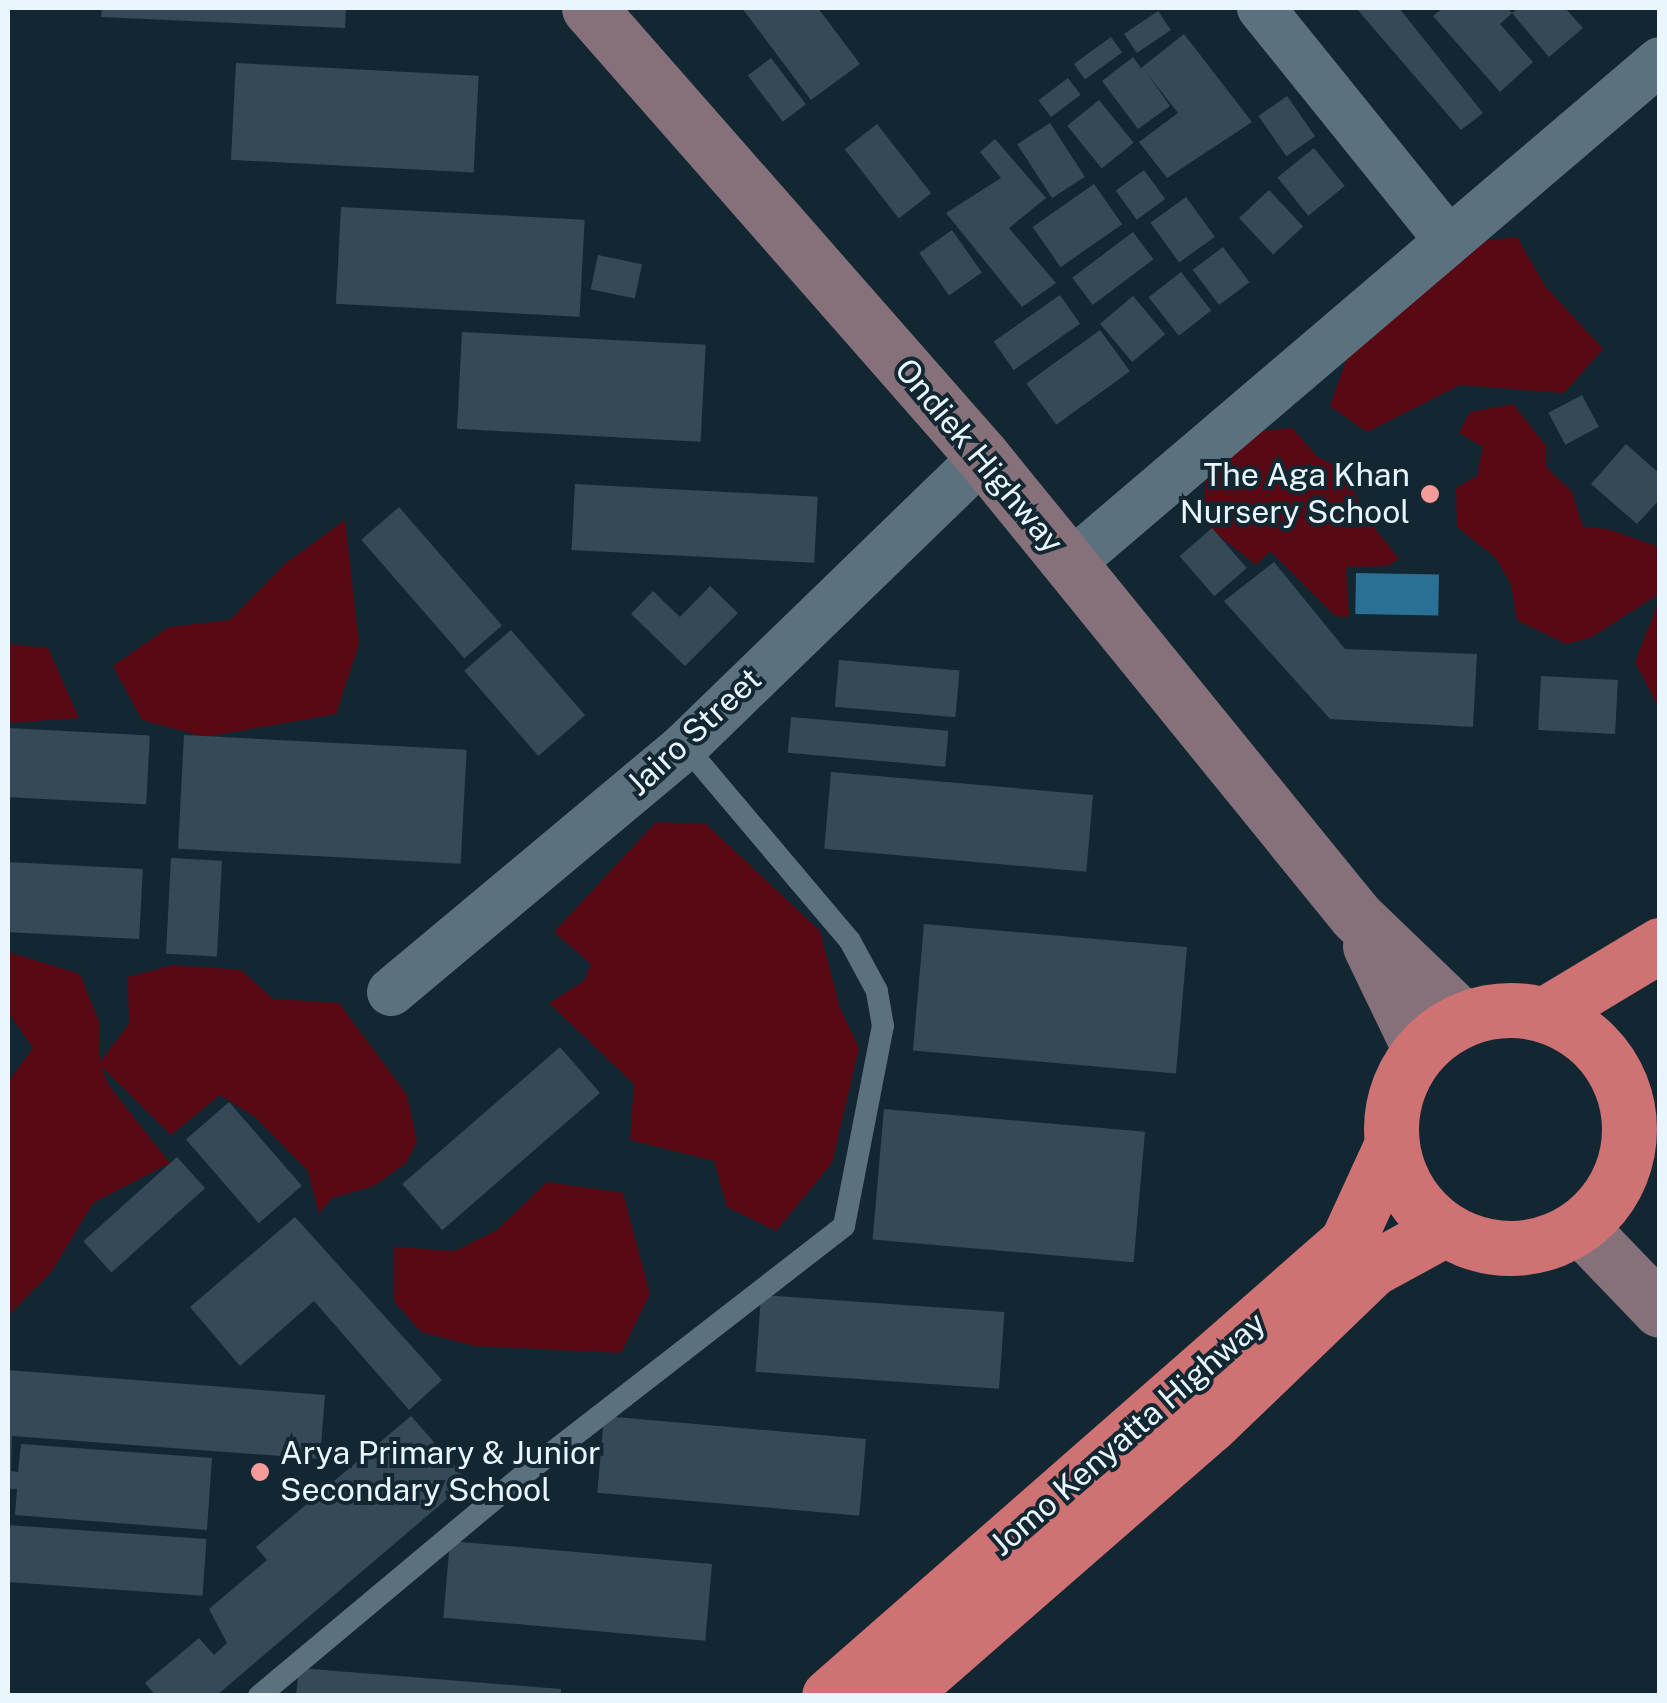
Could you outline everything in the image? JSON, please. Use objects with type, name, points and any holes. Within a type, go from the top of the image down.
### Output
[{"type":"highway","points":[[1545,1014],[1660,944]]},
{"type":"highway","points":[[1391,1146],[1419,1207],[1445,1230],[1510,1250],[1544,1245],[1594,1214],[1630,1148],[1645,1089],[1577,1029],[1545,1014],[1512,1010],[1440,1033]]},
{"type":"highway","name":"Jomo Kenyatta Highway","points":[[829,1696],[1347,1242],[1391,1146],[1391,1112],[1440,1033]]},
{"type":"highway","name":"Jomo Kenyatta Highway","points":[[899,1696],[1210,1425],[1372,1268],[1445,1230]]},
{"type":"main road","name":"Ondiek Highway","points":[[589,8],[982,457],[1356,916],[1440,1033]]},
{"type":"main road","points":[[1594,1214],[1652,1299]]},
{"type":"street","points":[[1260,8],[1449,241]]},
{"type":"street","points":[[1070,564],[1660,60]]},
{"type":"street","name":"Jairo Street","points":[[391,992],[685,746],[982,457]]},
{"type":"lane","points":[[259,1696],[527,1472],[844,1226],[884,1026],[877,991],[850,941],[685,746]]},
{"type":"shaded area","points":[[1517,237],[1545,286],[1603,349],[1564,393],[1460,385],[1367,432],[1330,406],[1352,344],[1470,242]]},
{"type":"shaded area","points":[[1513,404],[1546,446],[1546,467],[1572,492],[1583,527],[1608,529],[1659,547],[1659,594],[1590,638],[1566,644],[1517,620],[1511,584],[1495,557],[1457,527],[1456,488],[1477,476],[1483,447],[1459,433],[1470,412]]},
{"type":"shaded area","points":[[1292,428],[1318,457],[1343,470],[1369,521],[1399,559],[1387,566],[1346,567],[1349,617],[1335,616],[1270,551],[1256,565],[1203,523],[1207,464],[1251,432]]},
{"type":"shaded area","points":[[345,520],[359,644],[336,714],[205,737],[142,720],[113,666],[169,627],[230,620],[286,563]]},
{"type":"shaded area","points":[[1659,601],[1659,708],[1635,662]]},
{"type":"shaded area","points":[[8,644],[48,648],[79,718],[8,723]]},
{"type":"shaded area","points":[[656,822],[706,824],[820,931],[840,1008],[859,1048],[832,1163],[776,1231],[727,1207],[714,1161],[630,1140],[634,1084],[549,1003],[584,981],[591,964],[554,932]]},
{"type":"shaded area","points":[[8,952],[80,974],[100,1024],[100,1062],[129,1024],[128,977],[173,965],[241,970],[273,999],[339,1003],[407,1095],[417,1141],[406,1163],[374,1186],[332,1198],[319,1214],[308,1171],[255,1117],[220,1095],[171,1135],[101,1066],[109,1086],[170,1163],[93,1203],[52,1271],[8,1316],[8,1082],[33,1048],[8,1012]]},
{"type":"shaded area","points":[[547,1182],[623,1193],[650,1294],[621,1353],[475,1346],[421,1332],[394,1301],[394,1247],[455,1251],[497,1230]]},
{"type":"water","points":[[1356,573],[1439,574],[1438,615],[1355,614]]},
{"type":"building","points":[[102,8],[346,8],[345,28],[101,17]]},
{"type":"building","points":[[742,8],[818,8],[860,64],[811,100]]},
{"type":"building","points":[[1356,8],[1399,8],[1483,113],[1461,130]]},
{"type":"building","points":[[1443,8],[1507,8],[1512,13],[1500,24],[1533,62],[1500,92],[1433,16]]},
{"type":"building","points":[[1519,8],[1565,8],[1583,28],[1549,57],[1512,13]]},
{"type":"building","points":[[1158,11],[1171,30],[1137,53],[1124,34]]},
{"type":"building","points":[[1184,34],[1252,122],[1167,178],[1139,142],[1178,113],[1146,72],[1170,106],[1138,129],[1102,81],[1133,57],[1141,68]]},
{"type":"building","points":[[1111,37],[1122,52],[1085,79],[1074,64]]},
{"type":"building","points":[[771,58],[806,104],[783,122],[748,75]]},
{"type":"building","points":[[236,63],[479,76],[474,173],[231,160]]},
{"type":"building","points":[[1068,78],[1081,95],[1051,117],[1038,100]]},
{"type":"building","points":[[1287,96],[1315,136],[1286,156],[1258,116]]},
{"type":"building","points":[[1099,100],[1134,143],[1102,169],[1067,126]]},
{"type":"building","points":[[1050,123],[1085,177],[1052,198],[1017,144]]},
{"type":"building","points":[[877,124],[931,193],[899,219],[845,149]]},
{"type":"building","points":[[995,139],[1046,198],[1009,228],[1056,283],[1022,307],[946,213],[1001,178],[980,152]]},
{"type":"building","points":[[1314,148],[1345,186],[1308,216],[1277,178]]},
{"type":"building","points":[[1144,170],[1165,199],[1137,220],[1116,191]]},
{"type":"building","points":[[1094,184],[1122,224],[1061,267],[1033,227]]},
{"type":"building","points":[[1269,190],[1303,227],[1273,255],[1239,218]]},
{"type":"building","points":[[1186,197],[1215,237],[1179,263],[1150,223]]},
{"type":"building","points":[[341,207],[585,220],[580,317],[336,304]]},
{"type":"building","points":[[952,230],[982,273],[949,296],[919,253]]},
{"type":"building","points":[[1133,232],[1153,259],[1093,305],[1072,278]]},
{"type":"building","points":[[1223,247],[1249,282],[1219,305],[1193,270]]},
{"type":"building","points":[[598,255],[642,264],[635,299],[591,289]]},
{"type":"building","points":[[1181,272],[1211,311],[1179,336],[1149,297]]},
{"type":"building","points":[[1060,295],[1080,324],[1014,370],[994,341]]},
{"type":"building","points":[[1133,296],[1165,334],[1132,362],[1100,324]]},
{"type":"building","points":[[1100,330],[1130,371],[1056,425],[1026,383]]},
{"type":"building","points":[[462,332],[706,345],[701,442],[457,429]]},
{"type":"building","points":[[1582,395],[1599,427],[1565,445],[1548,413]]},
{"type":"building","points":[[1626,444],[1660,474],[1660,499],[1637,524],[1591,484]]},
{"type":"building","points":[[575,484],[818,497],[814,563],[572,550]]},
{"type":"building","points":[[399,507],[502,625],[464,658],[361,540]]},
{"type":"building","points":[[1212,528],[1247,568],[1214,596],[1180,556]]},
{"type":"building","points":[[1274,562],[1345,649],[1477,654],[1473,727],[1330,719],[1224,601]]},
{"type":"building","points":[[710,586],[738,613],[685,666],[631,614],[653,591],[680,617]]},
{"type":"building","points":[[511,630],[585,715],[538,756],[464,671]]},
{"type":"building","points":[[839,660],[960,671],[955,717],[835,707]]},
{"type":"building","points":[[1541,676],[1618,680],[1615,734],[1538,730]]},
{"type":"building","points":[[791,717],[948,731],[945,767],[788,753]]},
{"type":"building","points":[[8,728],[150,735],[146,804],[8,797]]},
{"type":"building","points":[[184,735],[467,750],[461,864],[178,849]]},
{"type":"building","points":[[831,772],[1093,795],[1086,872],[824,849]]},
{"type":"building","points":[[171,858],[222,861],[217,957],[166,954]]},
{"type":"building","points":[[8,862],[143,869],[139,939],[8,932]]},
{"type":"building","points":[[924,924],[1187,947],[1176,1074],[913,1051]]},
{"type":"building","points":[[560,1047],[600,1093],[442,1230],[402,1184]]},
{"type":"building","points":[[229,1102],[302,1186],[259,1223],[186,1139]]},
{"type":"building","points":[[884,1109],[1145,1132],[1134,1262],[873,1240]]},
{"type":"building","points":[[177,1157],[205,1188],[111,1273],[83,1241]]},
{"type":"building","points":[[295,1217],[442,1380],[409,1410],[314,1301],[240,1366],[190,1307]]},
{"type":"building","points":[[761,1295],[1004,1312],[999,1389],[756,1372]]},
{"type":"building","points":[[8,1370],[325,1395],[320,1459],[12,1436],[11,1471],[18,1472],[21,1444],[212,1458],[207,1530],[15,1515],[17,1489],[8,1489]]},
{"type":"building","points":[[411,1416],[468,1481],[216,1696],[156,1696],[145,1683],[199,1638],[214,1655],[227,1643],[209,1609],[267,1560],[256,1547]]},
{"type":"building","points":[[604,1416],[866,1439],[859,1516],[597,1493]]},
{"type":"building","points":[[8,1525],[207,1539],[203,1596],[8,1582]]},
{"type":"building","points":[[450,1541],[712,1564],[705,1641],[443,1618]]},
{"type":"building","points":[[299,1668],[561,1689],[561,1696],[296,1696]]},
{"type":"place","name":"The Aga Khan Nursery School","points":[[1430,494]]},
{"type":"place","name":"Arya Primary & Junior Secondary School","points":[[260,1472]]}]
